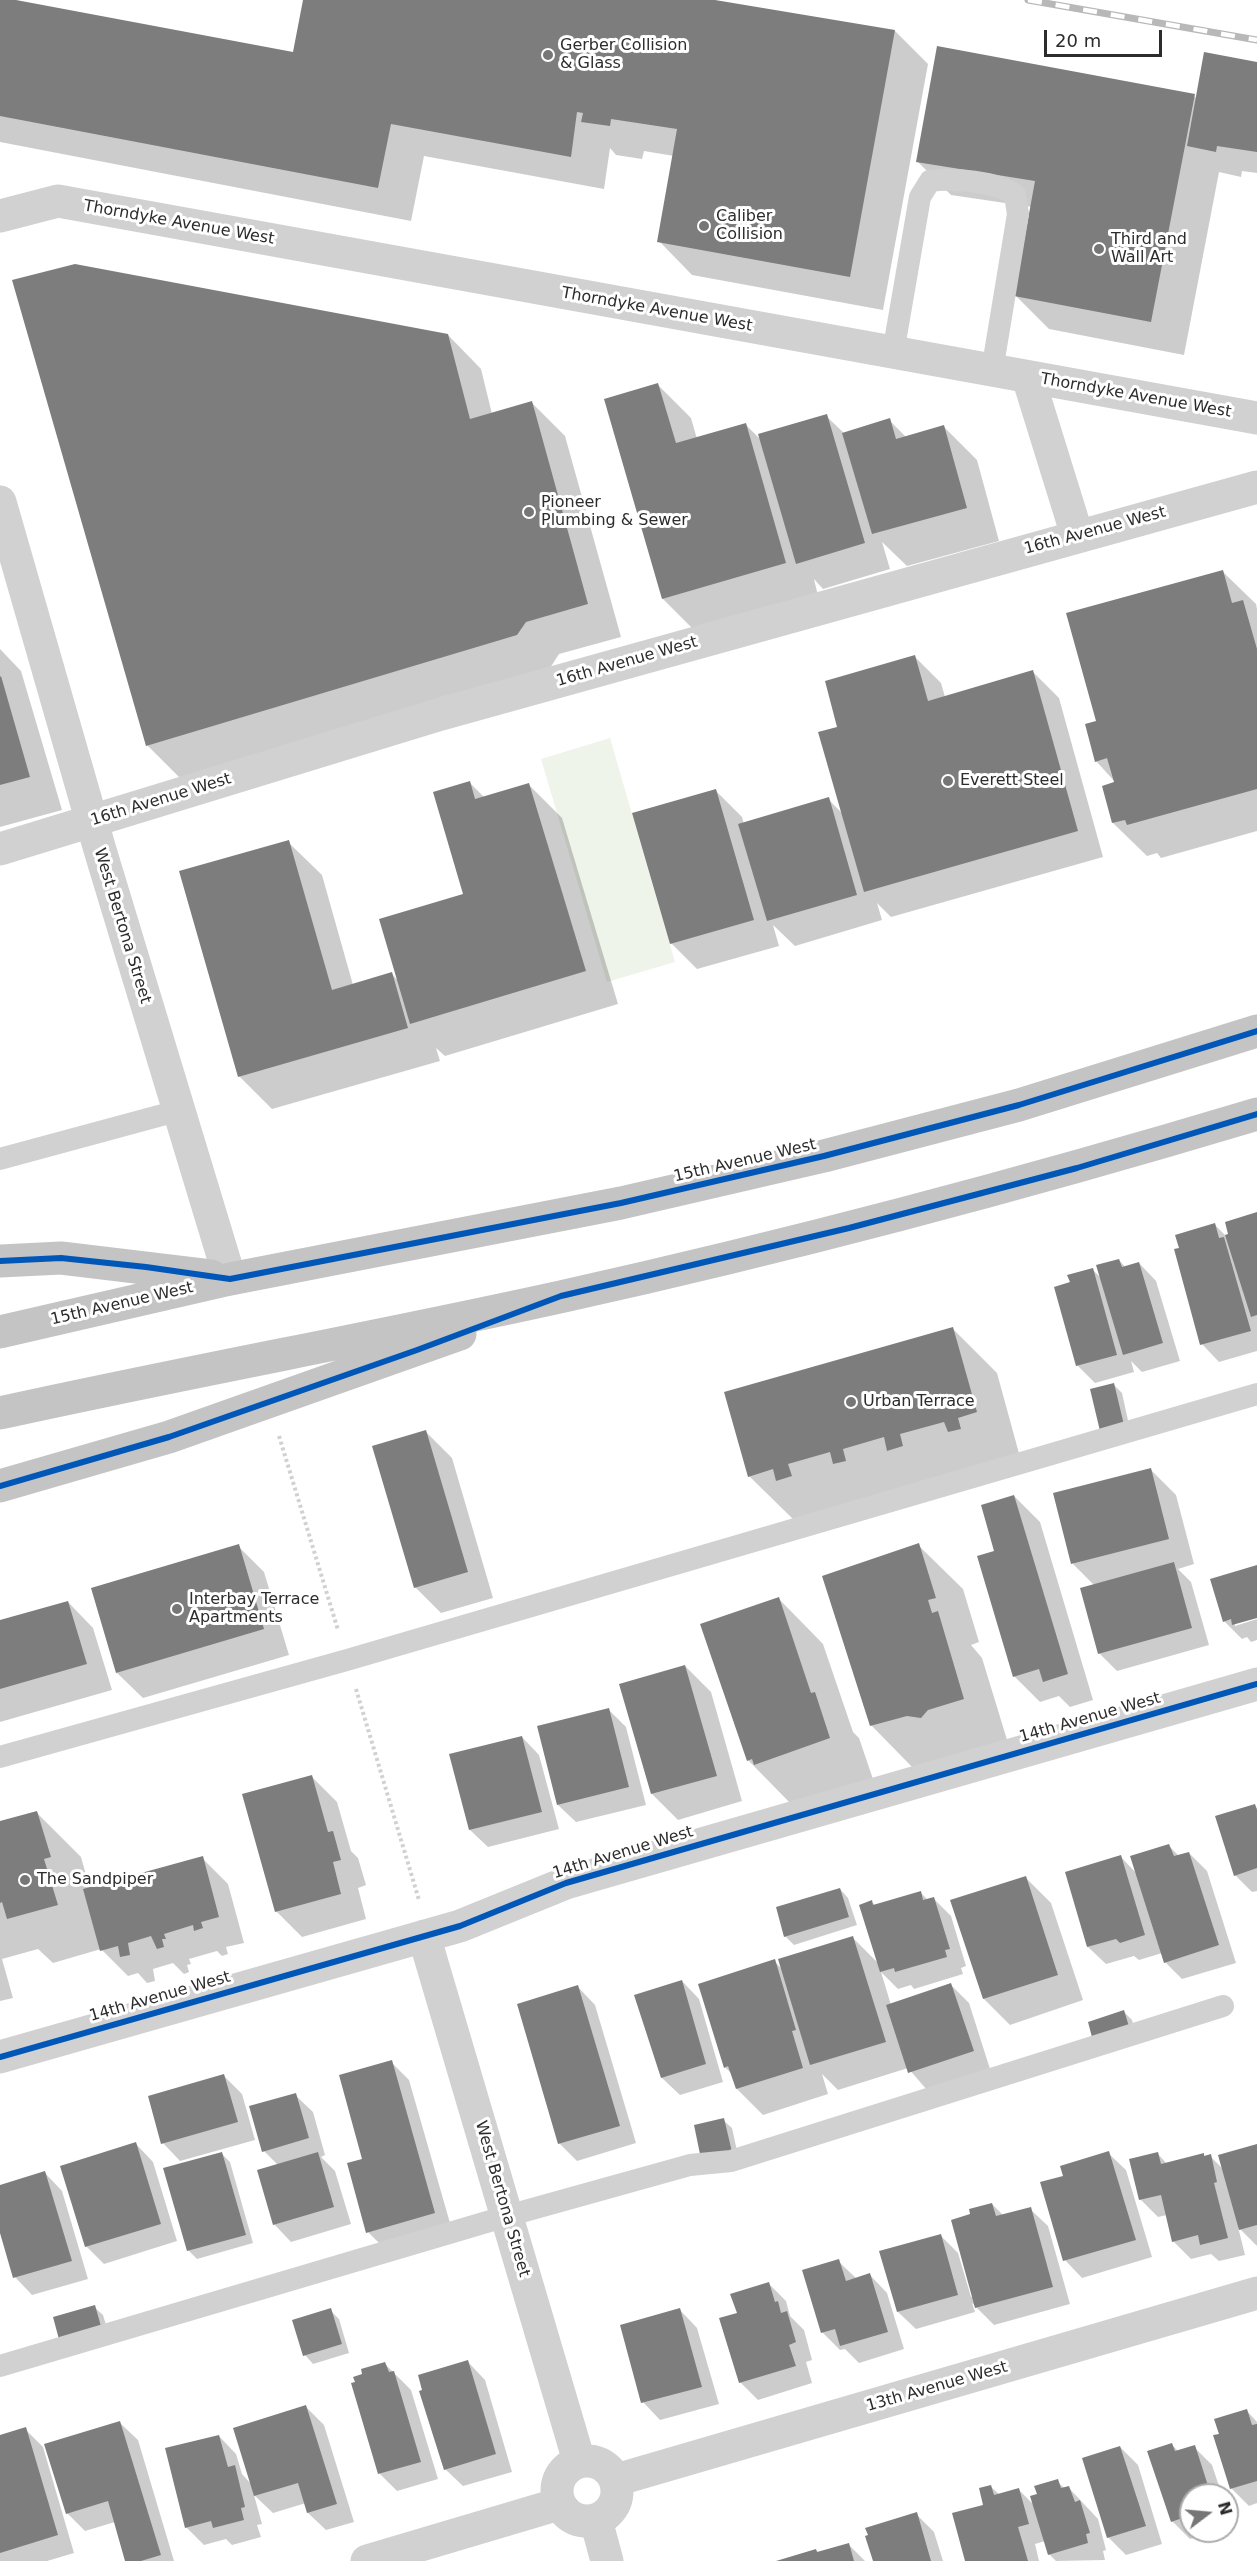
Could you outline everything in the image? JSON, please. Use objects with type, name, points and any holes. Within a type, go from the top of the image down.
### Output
[{"type":"main road","name":"15th Avenue West","points":[[0,1332],[230,1279],[621,1203],[824,1156],[1019,1105],[1257,1031]]},
{"type":"main road","points":[[0,1413],[561,1296],[849,1228],[1077,1168],[1257,1114]]},
{"type":"main road","points":[[0,1261],[61,1258],[230,1279]]},
{"type":"main road","points":[[0,1486],[169,1437],[417,1350],[561,1296]]},
{"type":"street","name":"Thorndyke Avenue West","points":[[0,216],[58,201],[1257,418]]},
{"type":"street","points":[[1028,377],[1077,535]]},
{"type":"street","name":"16th Avenue West","points":[[0,849],[441,714],[1077,535],[1257,487]]},
{"type":"street","name":"West Bertona Street","points":[[0,502],[177,1112],[230,1279]]},
{"type":"street","name":"14th Avenue West","points":[[0,2057],[460,1926],[566,1883],[1257,1683]]},
{"type":"street","name":"West Bertona Street","points":[[424,1936],[579,2461]]},
{"type":"street","name":"13th Avenue West","points":[[616,2480],[1257,2293]]},
{"type":"street","points":[[590,2460],[600,2463],[608,2468],[616,2480],[618,2494],[615,2503],[610,2511],[596,2520],[584,2521],[575,2518],[560,2504],[558,2483],[569,2466],[579,2461],[590,2460]]},
{"type":"street","points":[[367,2561],[560,2504]]},
{"type":"street","points":[[596,2520],[608,2561]]},
{"type":"lane","points":[[893,353],[920,197],[930,181],[948,179],[1006,188],[1015,195],[1018,214],[992,371]]},
{"type":"lane","points":[[0,1160],[177,1112]]},
{"type":"lane","points":[[0,1757],[347,1660],[1257,1394]]},
{"type":"lane","points":[[0,2366],[507,2216],[690,2165],[731,2162],[1223,2006]]},
{"type":"path","points":[[281,1441],[342,1641]]},
{"type":"path","points":[[362,1709],[419,1903]]},
{"type":"shaded area","points":[[610,738],[675,962],[607,982],[541,759]]},
{"type":"building","points":[[0,0],[16,0],[293,52],[303,0],[715,0],[895,30],[850,277],[657,242],[677,129],[611,119],[610,126],[581,122],[583,113],[577,112],[571,157],[391,124],[378,188],[0,116]]},
{"type":"building","points":[[937,46],[1195,94],[1151,322],[1014,296],[1035,181],[916,162]]},
{"type":"building","points":[[1204,52],[1257,62],[1257,152],[1217,146],[1216,152],[1187,146]]},
{"type":"building","points":[[75,264],[448,334],[470,419],[532,401],[588,604],[526,622],[517,635],[146,746],[12,280]]},
{"type":"building","points":[[658,383],[676,443],[746,423],[786,563],[662,599],[604,399]]},
{"type":"building","points":[[827,414],[865,543],[796,564],[758,434]]},
{"type":"building","points":[[890,418],[896,439],[944,425],[967,508],[872,534],[842,433]]},
{"type":"building","points":[[1223,570],[1232,603],[1243,600],[1257,649],[1257,789],[1127,825],[1125,820],[1112,823],[1102,786],[1114,782],[1107,758],[1095,762],[1085,724],[1096,721],[1066,613]]},
{"type":"building","name":"Everett Steel","points":[[915,655],[928,701],[1033,670],[1078,831],[864,892],[818,732],[837,727],[825,681]]},
{"type":"building","points":[[0,677],[30,777],[0,785]]},
{"type":"building","points":[[470,781],[475,799],[529,783],[586,971],[410,1024],[379,919],[463,894],[433,792]]},
{"type":"building","points":[[716,789],[754,920],[670,944],[632,813]]},
{"type":"building","points":[[829,797],[857,895],[767,921],[738,824]]},
{"type":"building","points":[[289,840],[332,990],[392,972],[408,1028],[238,1077],[179,871]]},
{"type":"building","points":[[1257,1212],[1257,1315],[1251,1317],[1225,1235],[1228,1234],[1225,1222]]},
{"type":"building","points":[[1215,1223],[1219,1238],[1224,1237],[1251,1331],[1200,1345],[1174,1249],[1179,1248],[1175,1235]]},
{"type":"building","points":[[1119,1259],[1122,1267],[1139,1262],[1163,1343],[1123,1355],[1096,1265]]},
{"type":"building","points":[[1093,1268],[1117,1355],[1076,1366],[1054,1287],[1070,1282],[1067,1275]]},
{"type":"building","name":"Urban Terrace","points":[[953,1327],[977,1412],[958,1418],[961,1429],[948,1432],[944,1422],[900,1434],[903,1446],[887,1451],[884,1437],[843,1449],[846,1461],[833,1464],[830,1452],[788,1464],[792,1476],[776,1481],[773,1469],[748,1477],[724,1392]]},
{"type":"building","points":[[1114,1383],[1124,1425],[1100,1431],[1090,1389]]},
{"type":"building","points":[[426,1430],[468,1572],[414,1588],[372,1446]]},
{"type":"building","points":[[1151,1468],[1169,1539],[1071,1564],[1053,1493]]},
{"type":"building","points":[[1014,1495],[1068,1674],[1043,1682],[1039,1669],[1013,1677],[977,1556],[994,1551],[981,1505]]},
{"type":"building","points":[[919,1543],[936,1598],[928,1600],[932,1613],[938,1611],[964,1699],[928,1710],[921,1718],[907,1716],[870,1726],[822,1576]]},
{"type":"building","name":"Interbay Terrace Apartments","points":[[239,1544],[264,1629],[116,1673],[91,1588]]},
{"type":"building","points":[[1174,1562],[1192,1628],[1098,1654],[1080,1588]]},
{"type":"building","points":[[1257,1565],[1257,1618],[1232,1625],[1231,1619],[1223,1622],[1210,1579]]},
{"type":"building","points":[[779,1597],[811,1693],[815,1692],[830,1738],[754,1765],[752,1759],[747,1761],[700,1624]]},
{"type":"building","points":[[68,1601],[87,1664],[0,1689],[0,1620]]},
{"type":"building","points":[[685,1665],[717,1776],[651,1794],[619,1684]]},
{"type":"building","points":[[609,1708],[629,1787],[557,1805],[537,1726]]},
{"type":"building","points":[[522,1736],[542,1812],[469,1830],[449,1754]]},
{"type":"building","points":[[312,1775],[328,1832],[333,1831],[341,1860],[333,1862],[341,1894],[275,1912],[242,1794]]},
{"type":"building","points":[[1255,1804],[1257,1810],[1257,1868],[1234,1876],[1215,1816]]},
{"type":"building","name":"The Sandpiper","points":[[37,1811],[51,1857],[44,1859],[58,1905],[7,1919],[2,1902],[0,1903],[0,1821]]},
{"type":"building","points":[[1169,1844],[1174,1856],[1189,1852],[1219,1945],[1164,1963],[1130,1856]]},
{"type":"building","points":[[1121,1855],[1145,1935],[1120,1943],[1116,1939],[1087,1947],[1065,1872]]},
{"type":"building","points":[[203,1856],[219,1917],[201,1922],[203,1928],[194,1931],[193,1925],[164,1934],[166,1939],[162,1939],[164,1947],[157,1949],[151,1936],[128,1943],[130,1955],[120,1957],[118,1946],[100,1951],[83,1889]]},
{"type":"building","points":[[1026,1876],[1058,1975],[983,1999],[950,1900]]},
{"type":"building","points":[[840,1888],[849,1917],[784,1937],[776,1907]]},
{"type":"building","points":[[921,1891],[923,1900],[934,1897],[950,1949],[945,1950],[947,1957],[895,1972],[894,1968],[880,1972],[859,1905],[872,1900],[873,1905]]},
{"type":"building","points":[[853,1936],[886,2042],[810,2065],[778,1959]]},
{"type":"building","points":[[775,1959],[796,2030],[792,2031],[803,2068],[736,2089],[728,2066],[724,2068],[698,1984]]},
{"type":"building","points":[[682,1980],[706,2064],[661,2078],[634,1995]]},
{"type":"building","points":[[951,1983],[974,2051],[908,2073],[886,2005]]},
{"type":"building","points":[[578,1985],[620,2126],[558,2144],[517,2004]]},
{"type":"building","points":[[1124,2010],[1130,2030],[1093,2041],[1088,2022]]},
{"type":"building","points":[[392,2060],[435,2213],[366,2233],[347,2163],[362,2159],[339,2075]]},
{"type":"building","points":[[224,2074],[238,2122],[161,2144],[148,2096]]},
{"type":"building","points":[[296,2093],[309,2138],[262,2152],[249,2106]]},
{"type":"building","points":[[724,2118],[732,2152],[701,2159],[694,2125]]},
{"type":"building","points":[[136,2142],[161,2224],[85,2247],[60,2166]]},
{"type":"building","points":[[1257,2144],[1257,2225],[1239,2230],[1218,2155]]},
{"type":"building","points":[[1109,2151],[1136,2240],[1063,2261],[1040,2182],[1063,2176],[1060,2166]]},
{"type":"building","points":[[222,2152],[246,2235],[187,2251],[163,2168]]},
{"type":"building","points":[[318,2152],[334,2207],[273,2225],[257,2170]]},
{"type":"building","points":[[1158,2152],[1161,2164],[1204,2153],[1204,2156],[1211,2154],[1217,2182],[1214,2183],[1228,2238],[1200,2245],[1198,2235],[1172,2242],[1161,2195],[1139,2200],[1129,2159]]},
{"type":"building","points":[[45,2171],[72,2261],[13,2278],[0,2233],[0,2185]]},
{"type":"building","points":[[992,2203],[996,2216],[1031,2207],[1053,2287],[975,2308],[951,2220],[970,2214],[969,2209]]},
{"type":"building","points":[[941,2234],[958,2295],[897,2312],[879,2251]]},
{"type":"building","points":[[839,2259],[846,2281],[870,2273],[888,2332],[840,2346],[835,2329],[821,2333],[802,2270]]},
{"type":"building","points":[[769,2282],[781,2313],[787,2311],[796,2342],[789,2345],[796,2366],[739,2383],[719,2318],[737,2313],[730,2294]]},
{"type":"building","points":[[95,2305],[102,2330],[60,2343],[53,2317]]},
{"type":"building","points":[[331,2308],[342,2344],[303,2356],[292,2320]]},
{"type":"building","points":[[680,2308],[702,2387],[641,2403],[620,2325]]},
{"type":"building","points":[[468,2360],[496,2454],[444,2470],[419,2391],[422,2390],[418,2375]]},
{"type":"building","points":[[385,2362],[389,2372],[394,2371],[421,2462],[378,2474],[351,2383],[355,2382],[353,2377],[362,2374],[361,2369]]},
{"type":"building","points":[[306,2405],[337,2504],[307,2513],[298,2483],[254,2496],[233,2428]]},
{"type":"building","points":[[1247,2409],[1252,2425],[1257,2424],[1257,2481],[1239,2486],[1239,2483],[1228,2483],[1213,2435],[1219,2434],[1214,2419]]},
{"type":"building","points":[[120,2421],[161,2555],[141,2561],[125,2561],[108,2501],[66,2514],[44,2444]]},
{"type":"building","points":[[26,2427],[58,2535],[0,2553],[0,2435]]},
{"type":"building","points":[[219,2435],[228,2467],[235,2465],[245,2507],[241,2508],[244,2520],[213,2528],[211,2521],[185,2528],[165,2448]]},
{"type":"building","points":[[1172,2443],[1175,2451],[1195,2445],[1207,2483],[1179,2483],[1179,2519],[1171,2522],[1147,2451]]},
{"type":"building","points":[[1120,2446],[1146,2526],[1107,2538],[1082,2458]]},
{"type":"building","points":[[1058,2479],[1061,2488],[1069,2486],[1075,2502],[1080,2500],[1090,2533],[1086,2534],[1088,2543],[1048,2555],[1030,2496],[1037,2494],[1034,2486]]},
{"type":"building","points":[[991,2485],[994,2495],[1019,2488],[1029,2524],[1018,2527],[1028,2561],[965,2561],[952,2513],[983,2505],[979,2488]]},
{"type":"building","points":[[917,2512],[931,2561],[873,2561],[865,2536],[868,2535],[865,2528]]},
{"type":"building","points":[[849,2543],[854,2561],[776,2561],[816,2549],[817,2552]]},
{"type":"railway","points":[[1028,0],[1257,40]]},
{"type":"cycle path","points":[[0,1261],[61,1258],[230,1279],[621,1203],[824,1156],[1019,1105],[1257,1031]]},
{"type":"cycle path","points":[[0,1486],[169,1437],[417,1350],[561,1296],[849,1228],[1077,1168],[1257,1114]]},
{"type":"cycle path","points":[[0,2057],[460,1926],[566,1883],[1257,1684]]},
{"type":"place","name":"Gerber Collision & Glass","points":[[548,55]]},
{"type":"place","name":"Caliber Collision","points":[[704,226]]},
{"type":"place","name":"Third and Wall Art","points":[[1099,249]]},
{"type":"place","name":"Pioneer Plumbing & Sewer","points":[[529,512]]},
{"type":"place","name":"Everett Steel","points":[[948,781]]},
{"type":"place","name":"Urban Terrace","points":[[851,1402]]},
{"type":"place","name":"Interbay Terrace Apartments","points":[[177,1609]]},
{"type":"place","name":"The Sandpiper","points":[[25,1880]]}]
